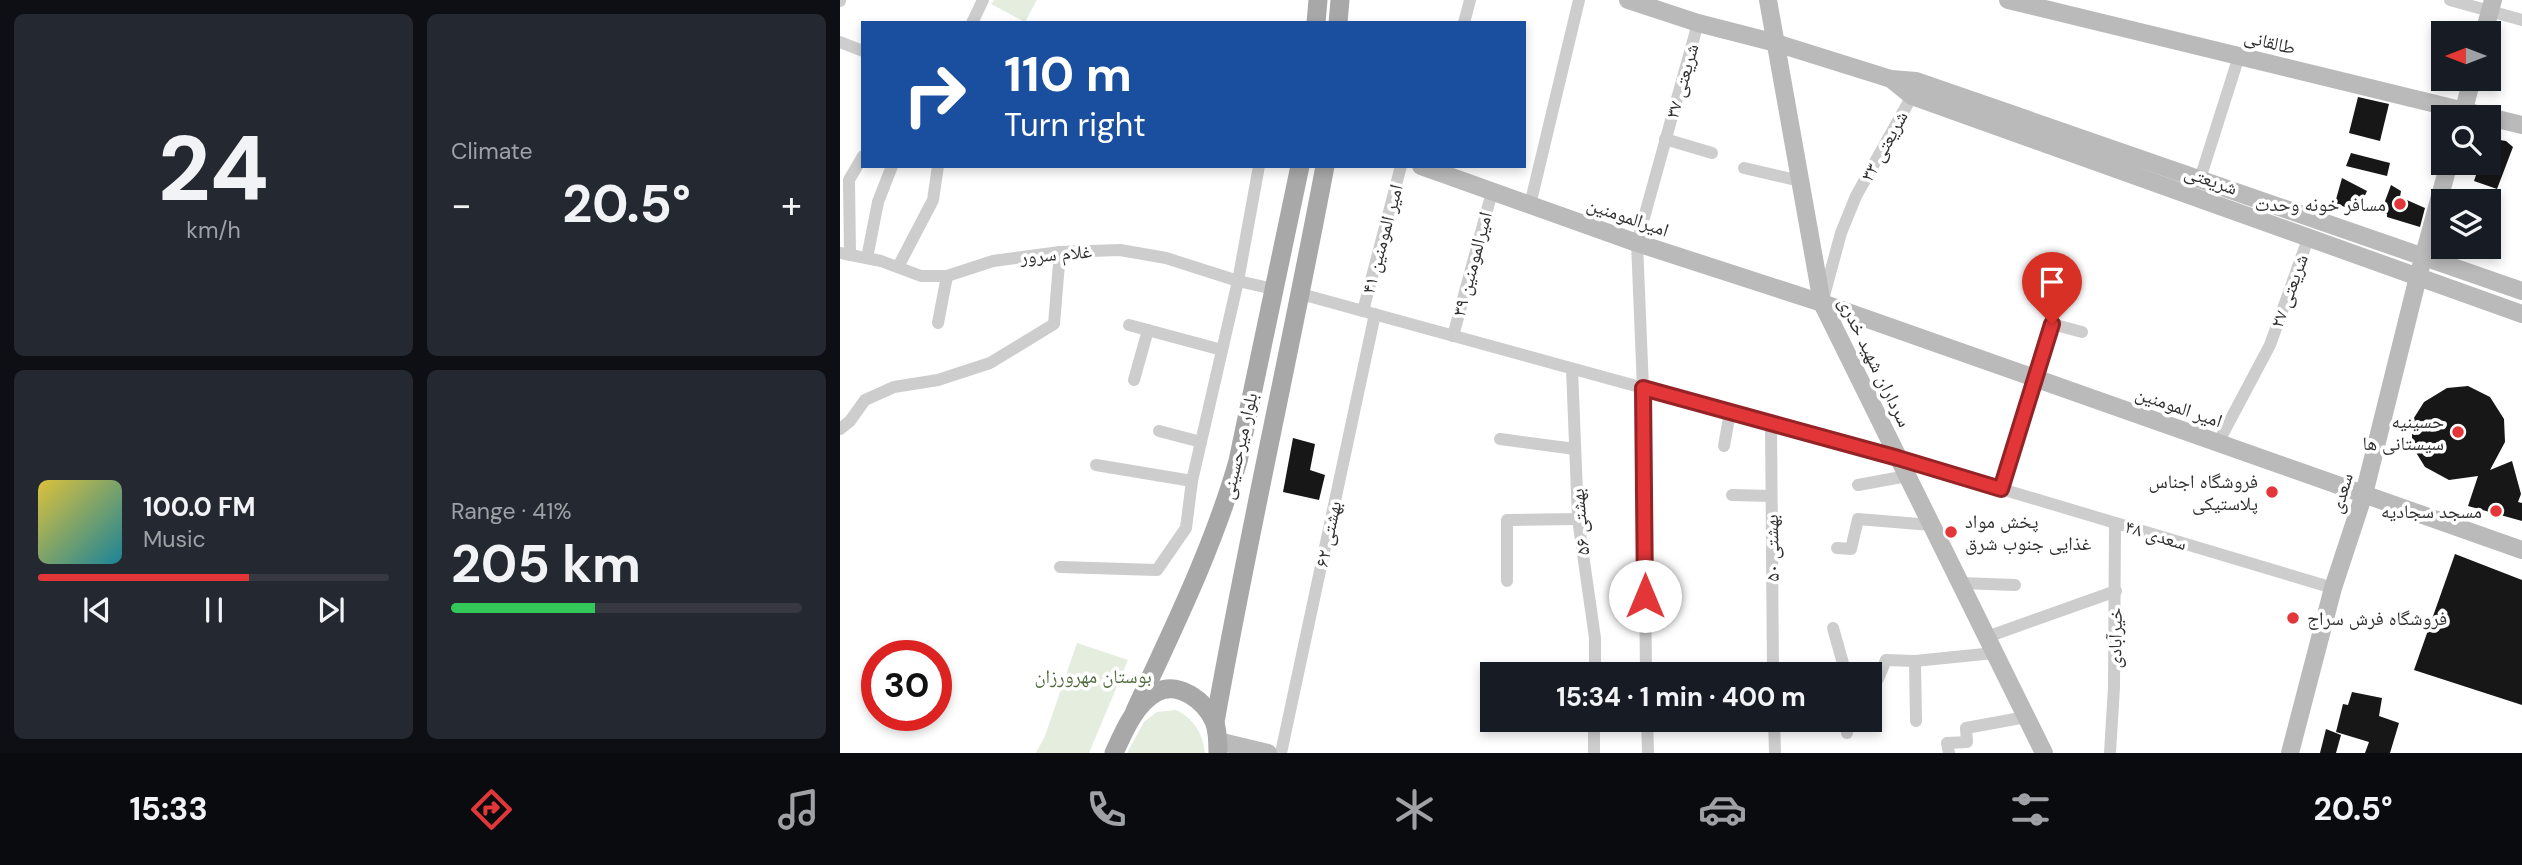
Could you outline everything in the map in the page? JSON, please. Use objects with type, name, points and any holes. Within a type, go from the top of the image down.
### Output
[{"type":"main road","points":[[1316,21],[1318,0]]},
{"type":"main road","points":[[1338,21],[1340,0]]},
{"type":"main road","name":"شریعتی","points":[[1628,0],[1891,79],[1916,81],[2522,291]]},
{"type":"main road","name":"سرداران شهید خدری","points":[[1768,0],[1822,303],[2044,753]]},
{"type":"main road","name":"طالقانی","points":[[2008,0],[2431,106]]},
{"type":"main road","name":"شریعتی","points":[[1891,79],[1912,96],[2522,314]]},
{"type":"main road","name":"طالقانی","points":[[2501,121],[2522,125]]},
{"type":"main road","name":"بلوار میرحسینی","points":[[1114,753],[1209,550],[1226,503],[1238,461],[1300,168]]},
{"type":"main road","name":"بلوار میرحسینی","points":[[1217,739],[1245,554],[1301,294],[1325,168]]},
{"type":"main road","name":"امیرالمومنین","points":[[1426,168],[1637,243],[1822,303]]},
{"type":"main road","name":"سعدی","points":[[2290,753],[2333,587],[2364,494],[2446,175]]},
{"type":"main road","name":"امیر المومنین","points":[[1822,303],[2522,550]]},
{"type":"main road","points":[[1135,711],[1157,692],[1180,690],[1200,703],[1217,739],[1268,753]]},
{"type":"street","points":[[973,21],[983,0]]},
{"type":"street","points":[[1465,21],[1470,0]]},
{"type":"street","points":[[1530,205],[1578,0]]},
{"type":"street","points":[[2450,0],[2492,6],[2522,20]]},
{"type":"street","name":"شریعتی ۳۷","points":[[1646,662],[1643,388],[1637,243],[1698,23]]},
{"type":"street","points":[[840,42],[861,50]]},
{"type":"street","points":[[2200,179],[2239,56]]},
{"type":"street","name":"شریعتی ۳۳","points":[[1822,303],[1841,233],[1856,197],[1912,96]]},
{"type":"street","points":[[1665,139],[1712,153]]},
{"type":"street","points":[[845,254],[849,180],[861,159]]},
{"type":"street","points":[[867,258],[878,202],[891,168]]},
{"type":"street","points":[[898,267],[933,200],[938,168]]},
{"type":"street","points":[[1060,567],[1157,570],[1186,528],[1192,481],[1238,281],[1259,168]]},
{"type":"street","name":"امیر المومنین ۴۱","points":[[1369,313],[1401,168]]},
{"type":"street","points":[[1744,168],[1800,181]]},
{"type":"street","name":"امیرالمومنین ۳۹","points":[[1452,336],[1492,192]]},
{"type":"street","name":"شریعتی ۲۷","points":[[2218,443],[2270,345],[2309,236]]},
{"type":"street","name":"غلام سرور","points":[[845,254],[867,258],[921,276],[947,276],[993,261],[1060,252],[1120,250],[1166,258],[1238,281],[1274,289]]},
{"type":"street","points":[[840,429],[850,421],[865,400],[894,387],[938,380],[990,363],[1054,324],[1060,252]]},
{"type":"street","points":[[938,323],[947,276]]},
{"type":"street","name":"سعدی ۴۸","points":[[1301,294],[1898,458],[2333,587]]},
{"type":"street","name":"بهشتی ۶۲","points":[[1281,753],[1369,313]]},
{"type":"street","points":[[2001,489],[2052,324],[2082,332]]},
{"type":"street","points":[[1129,325],[1222,350]]},
{"type":"street","points":[[1134,380],[1148,330]]},
{"type":"street","name":"بهشتی ۵۶","points":[[1573,369],[1578,519],[1595,638],[1595,662]]},
{"type":"street","points":[[1724,446],[1730,412]]},
{"type":"street","name":"بهشتی ۵۰","points":[[1771,423],[1773,662]]},
{"type":"street","points":[[1159,431],[1201,442]]},
{"type":"street","points":[[1500,439],[1575,449]]},
{"type":"street","points":[[1096,465],[1192,481]]},
{"type":"street","points":[[1858,485],[1907,476]]},
{"type":"street","points":[[1731,495],[1771,496]]},
{"type":"street","points":[[1507,581],[1507,520],[1578,519]]},
{"type":"street","points":[[1837,548],[1851,549],[1858,519],[1931,525]]},
{"type":"street","name":"خیرآبادی","points":[[2110,753],[2116,591],[2115,523]]},
{"type":"street","points":[[1960,583],[2015,586]]},
{"type":"street","points":[[1882,670],[1886,660],[1915,661],[1991,645],[2116,591]]},
{"type":"street","points":[[1833,628],[1843,662]]},
{"type":"street","points":[[1915,661],[1916,721]]},
{"type":"street","points":[[1949,753],[1947,743],[1967,742],[1966,729],[2026,717]]},
{"type":"street","points":[[1594,732],[1594,753]]},
{"type":"street","points":[[1647,732],[1648,753]]},
{"type":"street","points":[[1774,732],[1775,753]]},
{"type":"green space","points":[[994,0],[1037,0],[1026,21],[991,4]]},
{"type":"green space","name":"بوستان مهرورزان","points":[[1077,643],[1128,660],[1089,753],[1036,753],[1045,736]]},
{"type":"green space","points":[[1176,710],[1196,727],[1205,753],[1127,753],[1144,722],[1157,712]]},
{"type":"building","points":[[2358,97],[2389,104],[2380,141],[2349,133]]},
{"type":"building","points":[[2501,140],[2513,147],[2497,189],[2474,181],[2476,175],[2501,175]]},
{"type":"building","points":[[2351,153],[2390,163],[2387,176],[2346,166]]},
{"type":"building","points":[[2342,178],[2367,191],[2357,212],[2335,203]]},
{"type":"building","name":"مسافر خونه وحدت","points":[[2391,185],[2401,191],[2400,197],[2425,208],[2420,227],[2387,217],[2387,214],[2381,212]]},
{"type":"building","name":"حسینیه سیستانی ها","points":[[2468,386],[2490,397],[2504,419],[2505,442],[2490,470],[2512,461],[2521,494],[2518,502],[2522,503],[2522,521],[2468,506],[2478,476],[2449,480],[2425,467],[2412,446],[2412,421],[2424,402],[2447,388]]},
{"type":"building","points":[[1293,438],[1315,444],[1310,470],[1325,475],[1319,500],[1283,492]]},
{"type":"building","points":[[2455,554],[2522,580],[2522,705],[2414,670]]},
{"type":"building","points":[[2352,692],[2382,698],[2379,716],[2399,723],[2390,753],[2365,753],[2369,742],[2336,732],[2343,704],[2348,705]]},
{"type":"building","points":[[2326,729],[2341,735],[2336,753],[2320,753]]},
{"type":"place","name":"مسافر خونه وحدت","points":[[2400,204]]},
{"type":"place","name":"حسینیه سیستانی ها","points":[[2458,432]]},
{"type":"place","name":"فروشگاه اجناس پلاستیکی","points":[[2272,492]]},
{"type":"place","name":"مسجد سجادیه","points":[[2496,511]]},
{"type":"place","name":"پخش مواد غذایی جنوب شرق","points":[[1951,532]]},
{"type":"place","name":"فروشگاه فرش سراج","points":[[2293,618]]},
{"type":"route","points":[[1645,596],[1643,388],[2001,489],[2052,324]]}]
